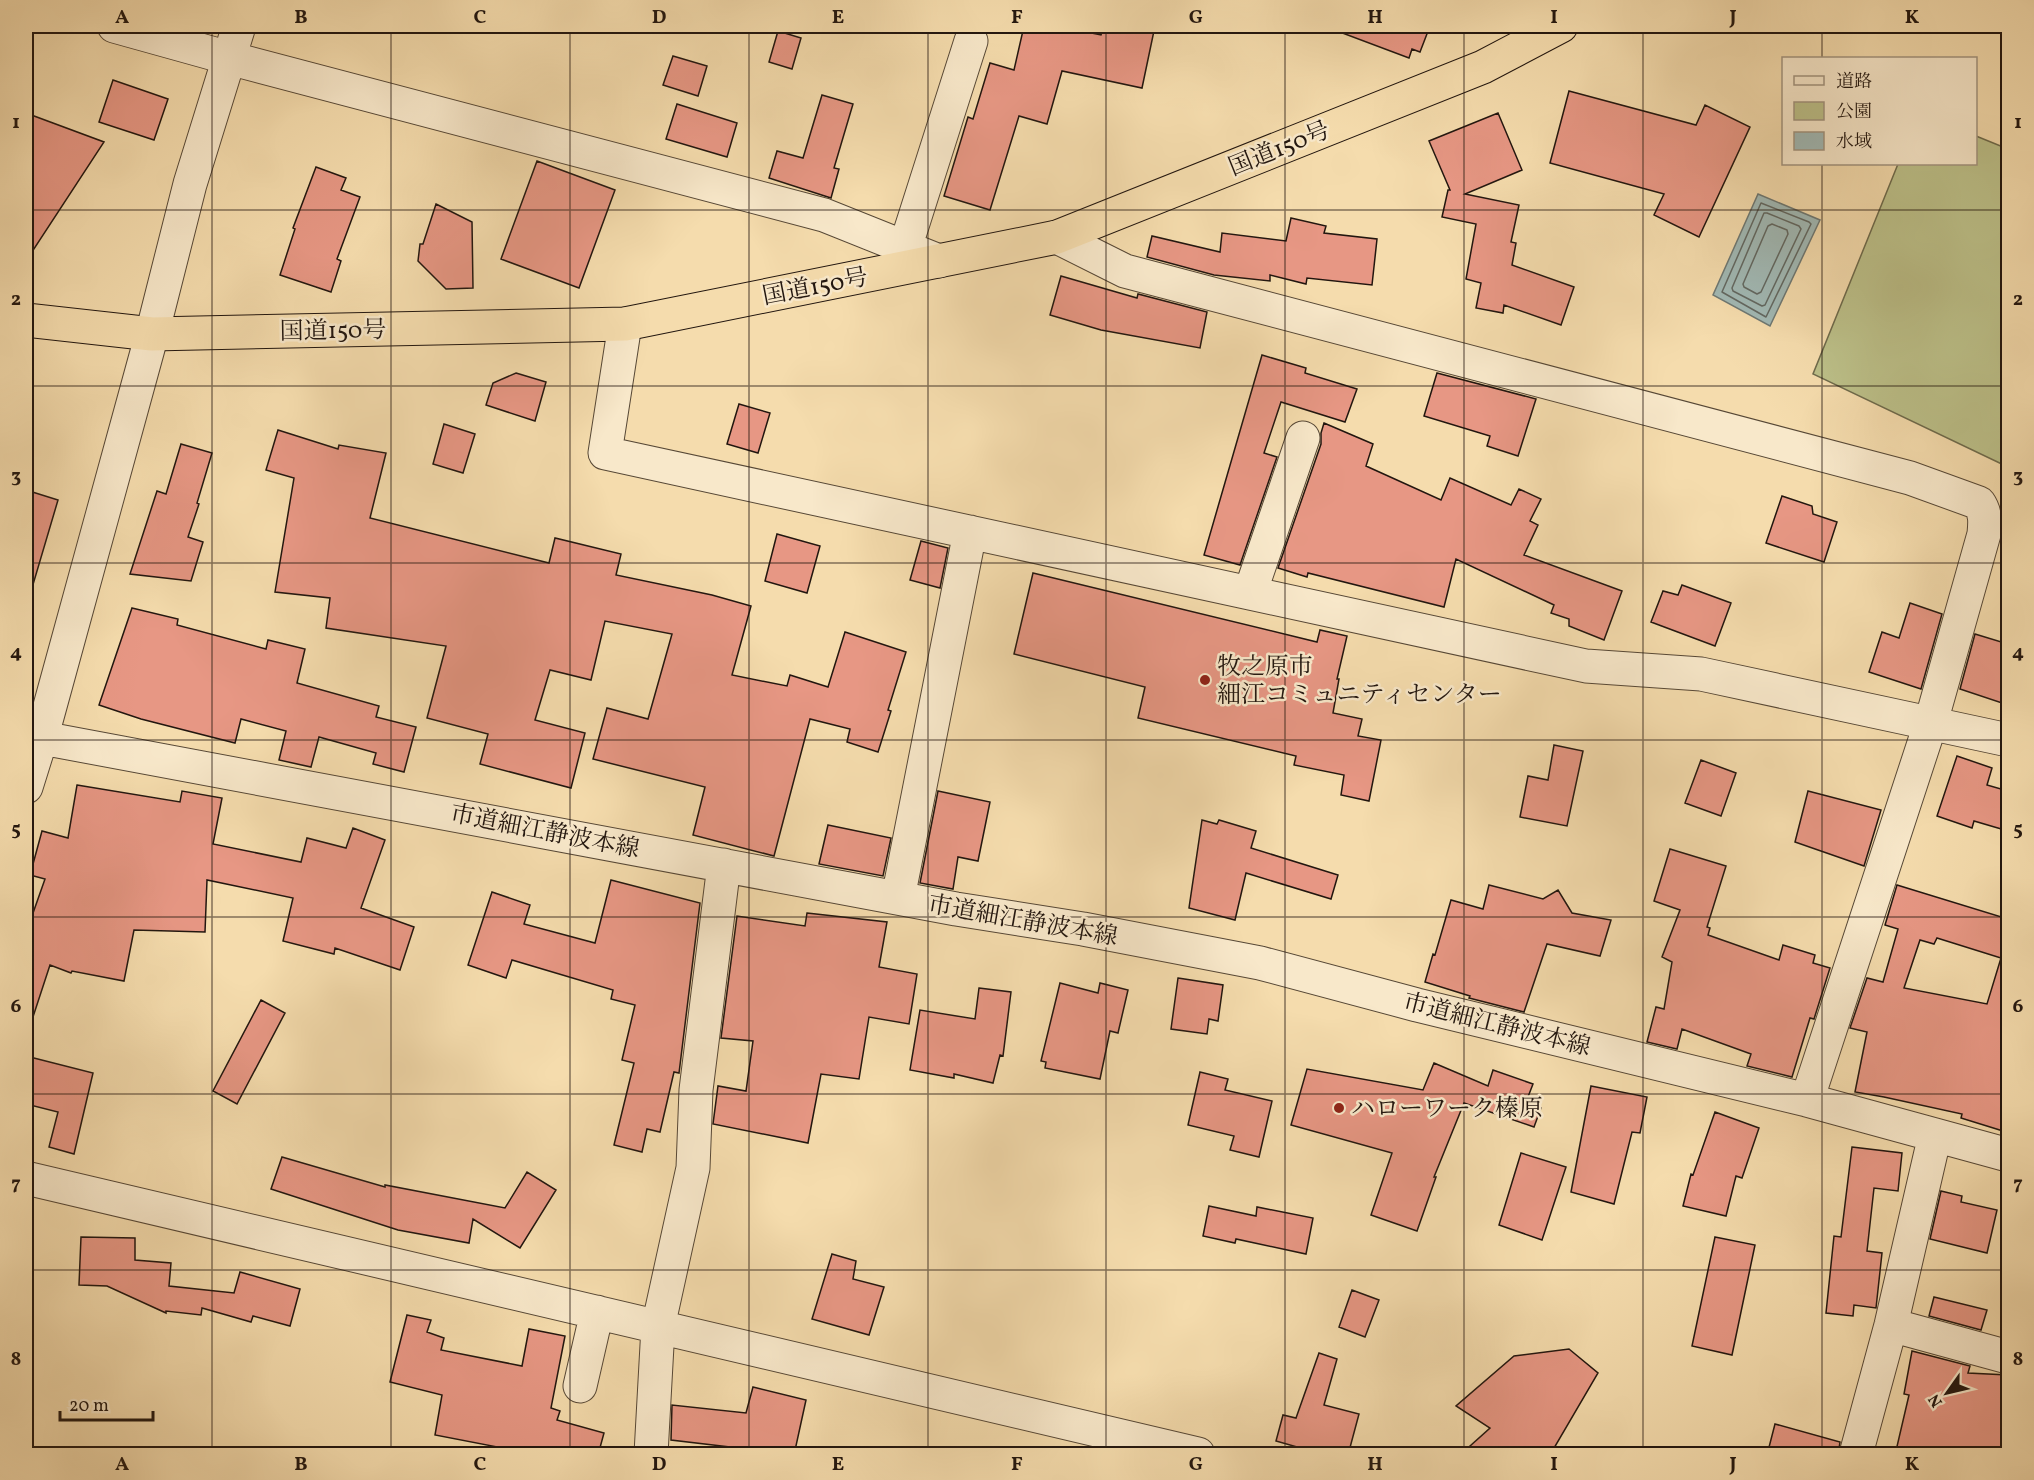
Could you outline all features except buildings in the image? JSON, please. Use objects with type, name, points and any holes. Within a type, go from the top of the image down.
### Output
[{"type":"highway","name":"国道150号","points":[[26,321],[152,334],[625,324],[1057,237],[1484,66],[1561,26]]},
{"type":"street","points":[[114,26],[824,214],[939,261]]},
{"type":"street","points":[[26,787],[33,737],[152,334],[190,184],[239,26]]},
{"type":"street","points":[[905,248],[970,41]]},
{"type":"street","points":[[1057,237],[1125,271],[1910,478],[1979,503],[1983,508],[1984,534],[1931,722],[1807,1101]]},
{"type":"street","points":[[625,324],[605,453],[1586,666],[1701,674],[2008,740]]},
{"type":"street","points":[[1250,593],[1303,438]]},
{"type":"street","points":[[898,898],[970,532]]},
{"type":"street","name":"市道細江静波本線","points":[[33,737],[1260,963],[1417,1005],[1807,1101],[2008,1155]]},
{"type":"street","points":[[651,1455],[658,1327],[693,1168],[696,1090],[724,865]]},
{"type":"street","points":[[1856,1455],[1891,1325],[1935,1135]]},
{"type":"street","points":[[26,1179],[1198,1455]]},
{"type":"street","points":[[580,1386],[597,1312]]},
{"type":"street","points":[[1891,1325],[2008,1357]]},
{"type":"green space","points":[[1977,136],[2008,149],[2008,467],[1813,374],[1898,165],[1977,165]]},
{"type":"water","points":[[1758,194],[1820,220],[1770,326],[1713,295]]},
{"type":"place","name":"牧之原市 細江コミュニティセンター","points":[[1205,680]]},
{"type":"place","name":"ハローワーク榛原","points":[[1339,1108]]}]
